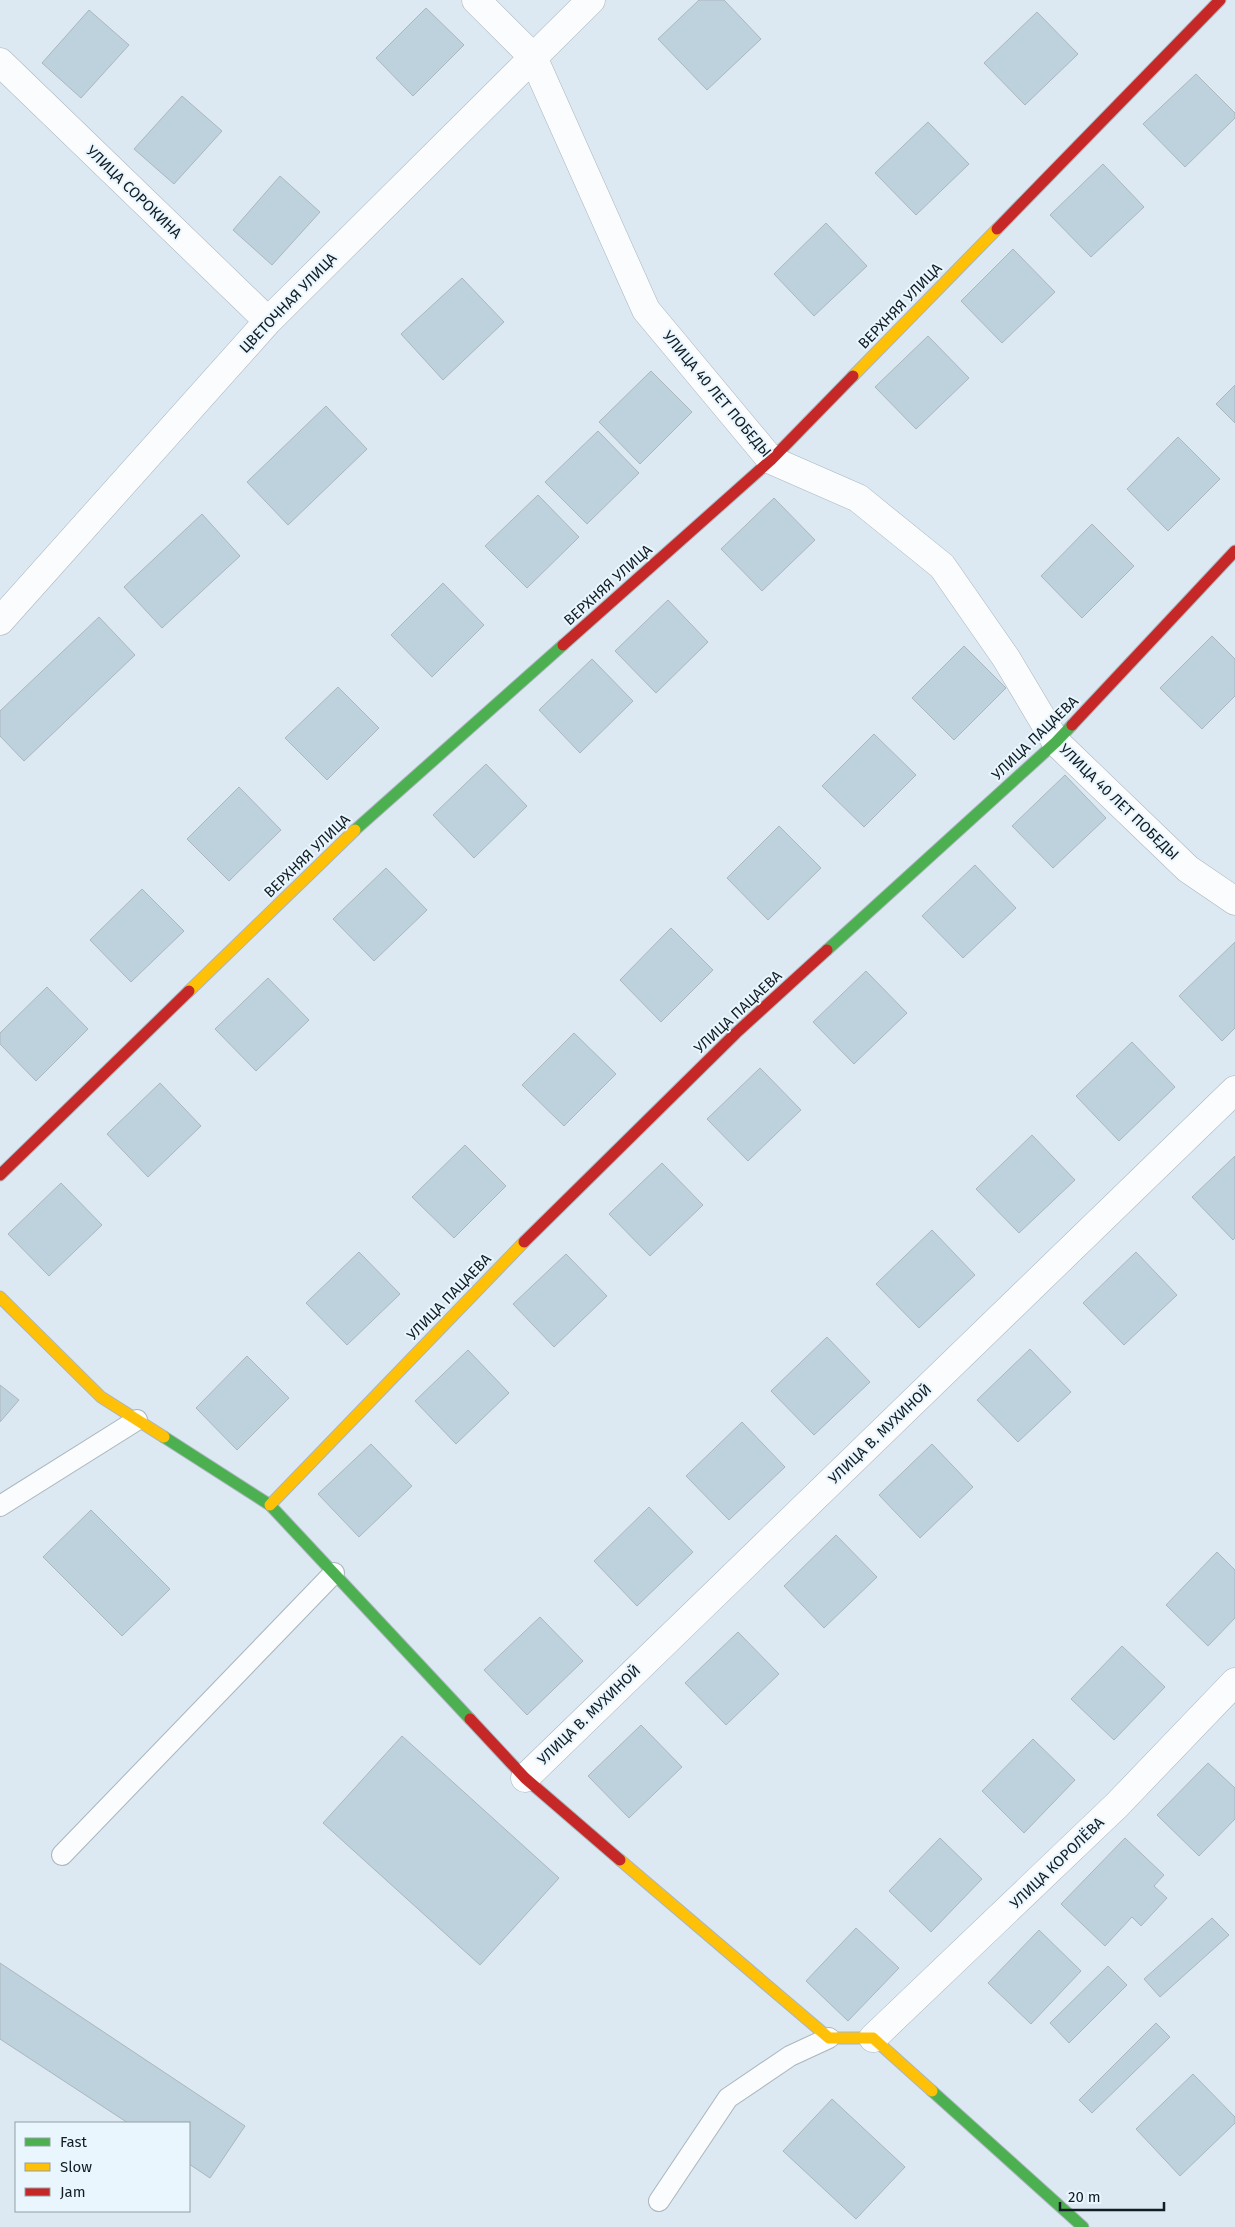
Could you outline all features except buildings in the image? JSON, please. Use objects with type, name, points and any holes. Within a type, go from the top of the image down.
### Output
[{"type":"street","name":"УЛИЦА 40 ЛЕТ ПОБЕДЫ","points":[[476,0],[534,57],[646,310],[771,460],[858,498],[942,566],[1006,658],[1056,742],[1188,869],[1235,901]]},
{"type":"street","name":"ЦВЕТОЧНАЯ УЛИЦА","points":[[0,621],[268,321],[591,0]]},
{"type":"street","name":"ВЕРХНЯЯ УЛИЦА","points":[[0,1175],[351,834],[771,460],[1220,0]]},
{"type":"street","name":"УЛИЦА СОРОКИНА","points":[[0,62],[268,321]]},
{"type":"street","name":"УЛИЦА ПАЦАЕВА","points":[[270,1505],[482,1283],[736,1032],[1056,742],[1235,551]]},
{"type":"street","name":"УЛИЦА В. МУХИНОЙ","points":[[524,1778],[1235,1090]]},
{"type":"street","points":[[0,1297],[100,1397],[270,1505],[524,1778],[829,2038],[873,2038],[1083,2227]]},
{"type":"street","name":"УЛИЦА КОРОЛЁВА","points":[[873,2038],[1117,1805],[1235,1682]]},
{"type":"lane","points":[[0,1506],[137,1420]]},
{"type":"lane","points":[[62,1855],[334,1573]]},
{"type":"lane","points":[[659,2201],[728,2098],[790,2056],[829,2038]]},
{"type":"traffic: fast","points":[[355,830],[563,645]]},
{"type":"traffic: fast","points":[[827,950],[1056,742],[1072,725]]},
{"type":"traffic: fast","points":[[164,1437],[270,1505],[470,1719]]},
{"type":"traffic: fast","points":[[932,2091],[1083,2227]]},
{"type":"traffic: slow","points":[[853,376],[997,229]]},
{"type":"traffic: slow","points":[[189,991],[355,830]]},
{"type":"traffic: slow","points":[[270,1505],[524,1242]]},
{"type":"traffic: slow","points":[[0,1297],[101,1397],[164,1437]]},
{"type":"traffic: slow","points":[[620,1860],[829,2038],[873,2038],[932,2091]]},
{"type":"traffic: jam","points":[[997,229],[1220,0]]},
{"type":"traffic: jam","points":[[563,645],[771,460],[853,376]]},
{"type":"traffic: jam","points":[[1072,725],[1235,551]]},
{"type":"traffic: jam","points":[[524,1242],[736,1033],[827,950]]},
{"type":"traffic: jam","points":[[0,1175],[189,991]]},
{"type":"traffic: jam","points":[[470,1719],[525,1778],[620,1860]]}]
